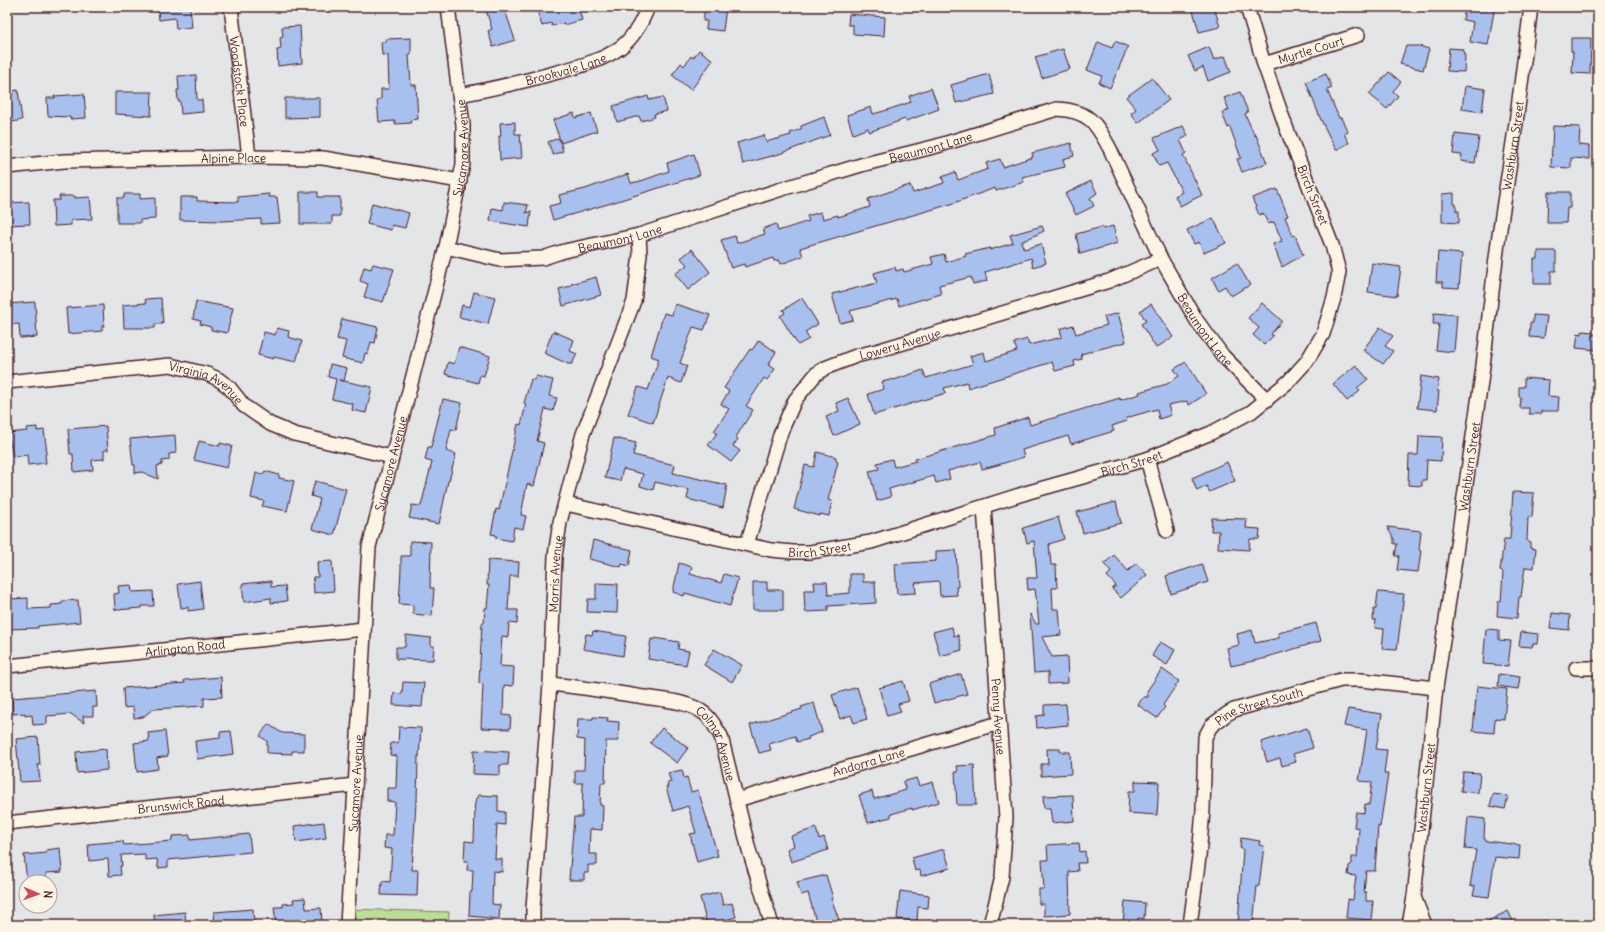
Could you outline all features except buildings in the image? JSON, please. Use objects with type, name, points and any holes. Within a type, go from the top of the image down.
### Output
[{"type":"street","name":"Woodstock Place","points":[[231,7],[249,157]]},
{"type":"street","name":"Sycamore Avenue","points":[[347,925],[369,546],[446,248],[463,164],[464,144],[448,7]]},
{"type":"street","name":"Brookvale Lane","points":[[459,95],[516,84],[595,62],[621,47],[632,37],[642,22],[648,7]]},
{"type":"street","name":"Birch Street","points":[[566,504],[771,550],[810,552],[870,542],[1099,472],[1148,459],[1212,434],[1252,412],[1288,382],[1307,361],[1322,334],[1334,298],[1339,272],[1332,244],[1286,127],[1264,64],[1247,7]]},
{"type":"street","name":"Washburn Street","points":[[1425,925],[1414,897],[1436,688],[1516,123],[1530,7]]},
{"type":"street","name":"Myrtle Court","points":[[1264,64],[1358,35]]},
{"type":"street","name":"Beaumont Lane","points":[[446,248],[500,260],[543,258],[564,251],[639,234],[861,165],[937,146],[1058,109],[1077,111],[1086,116],[1102,133],[1161,259],[1208,337],[1223,356],[1267,400]]},
{"type":"street","name":"Alpine Place","points":[[7,167],[64,161],[249,157],[324,158],[460,181]]},
{"type":"street","name":"Morris Avenue","points":[[533,925],[550,684],[555,556],[560,522],[566,504],[583,434],[634,301],[640,255],[639,234]]},
{"type":"street","name":"Lowery Avenue","points":[[747,544],[782,432],[795,400],[816,374],[825,368],[842,361],[1109,281],[1161,259]]},
{"type":"street","name":"Virginia Avenue","points":[[7,382],[170,365],[207,374],[218,379],[229,387],[244,406],[270,424],[294,434],[392,457]]},
{"type":"street","points":[[1148,459],[1168,531]]},
{"type":"street","name":"Penny Avenue","points":[[984,507],[1006,817],[1002,877],[990,925]]},
{"type":"street","name":"Arlington Road","points":[[7,666],[364,629]]},
{"type":"street","points":[[1576,668],[1598,668]]},
{"type":"street","name":"Pine Street South","points":[[1190,925],[1203,810],[1205,737],[1210,726],[1234,710],[1341,680],[1361,680],[1436,688]]},
{"type":"street","name":"Colmar Avenue","points":[[550,684],[586,687],[678,702],[693,707],[705,714],[714,724],[720,736],[750,850],[772,925]]},
{"type":"street","name":"Andorra Lane","points":[[738,800],[999,723]]},
{"type":"street","name":"Brunswick Road","points":[[7,823],[355,785]]},
{"type":"street","points":[[1409,925],[1414,897]]},
{"type":"green space","points":[[348,909],[449,912],[448,925],[347,925]]}]
